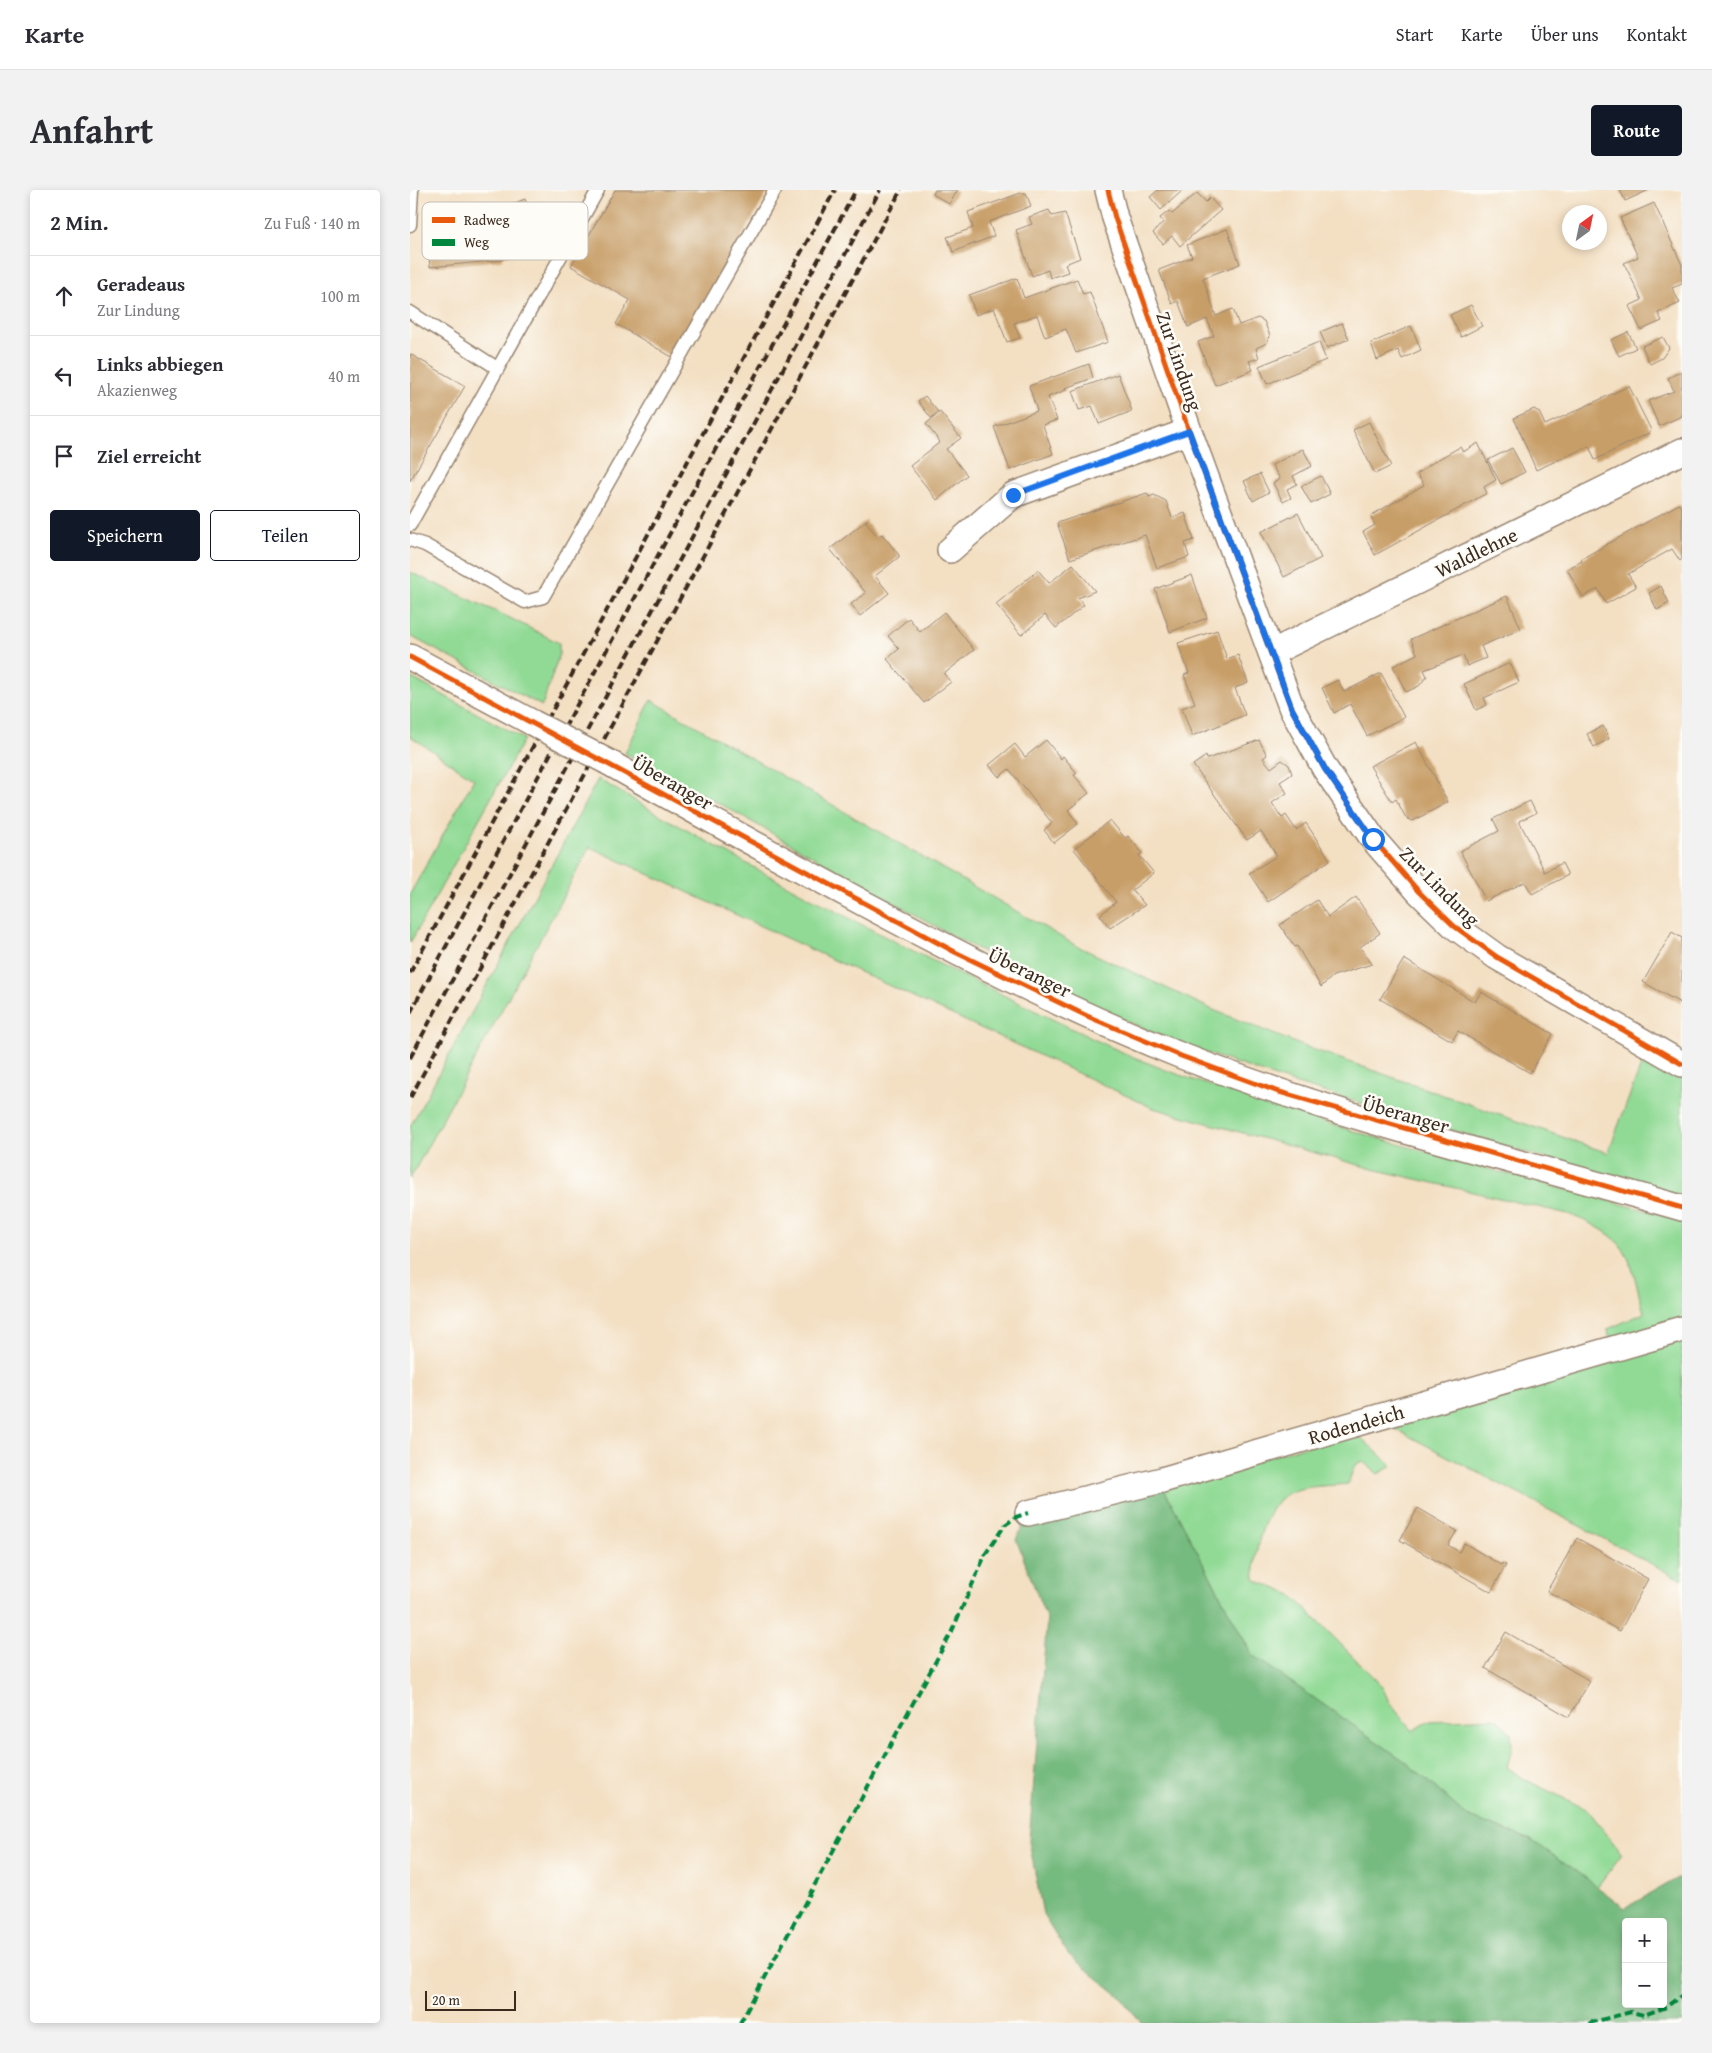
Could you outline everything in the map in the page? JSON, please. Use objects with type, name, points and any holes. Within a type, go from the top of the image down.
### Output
[{"type":"street","name":"Zur Lindung","points":[[1108,190],[1115,218],[1189,431],[1271,653],[1292,709],[1325,769],[1373,839],[1419,892],[1454,926],[1498,957],[1682,1064]]},
{"type":"street","points":[[950,550],[1013,495],[1189,431]]},
{"type":"street","name":"Waldlehne","points":[[1271,653],[1682,451]]},
{"type":"street","name":"Überanger","points":[[410,657],[608,762],[708,820],[955,952],[1087,1016],[1181,1056],[1285,1094],[1682,1208]]},
{"type":"street","name":"Rodendeich","points":[[1028,1513],[1162,1480],[1682,1329]]},
{"type":"lane","points":[[410,225],[412,190]]},
{"type":"lane","points":[[588,208],[598,190]]},
{"type":"lane","points":[[410,540],[425,545],[525,602],[543,597],[775,190]]},
{"type":"lane","points":[[410,525],[558,260]]},
{"type":"lane","points":[[410,312],[497,368]]},
{"type":"green space","points":[[410,572],[508,617],[559,643],[559,655],[542,706],[410,636]]},
{"type":"green space","points":[[410,677],[524,739],[410,943],[410,894],[474,779],[410,736]]},
{"type":"green space","points":[[651,700],[1075,945],[1211,1009],[1298,1044],[1608,1153],[1642,1063],[1652,1061],[1682,1078],[1682,1199],[1287,1081],[1186,1046],[1088,1005],[960,940],[724,806],[625,753]]},
{"type":"green space","points":[[598,779],[697,836],[847,917],[948,968],[1140,1060],[1249,1099],[1310,1118],[1495,1171],[1682,1220],[1682,1322],[1610,1342],[1608,1329],[1644,1313],[1634,1275],[1629,1261],[1615,1240],[1604,1231],[1568,1214],[1373,1169],[1153,1108],[590,847],[410,1179],[410,1127]]},
{"type":"green space","points":[[1682,1338],[1682,1580],[1386,1424]]},
{"type":"green space","points":[[1349,1435],[1359,1436],[1392,1466],[1378,1474],[1362,1461],[1355,1465],[1348,1484],[1305,1488],[1291,1492],[1282,1498],[1267,1517],[1262,1530],[1256,1557],[1255,1580],[1292,1595],[1382,1686],[1389,1702],[1412,1731],[1430,1721],[1496,1718],[1511,1733],[1512,1748],[1507,1767],[1522,1778],[1588,1810],[1622,1854],[1597,1887],[1531,1840],[1467,1816],[1406,1762],[1252,1655],[1162,1485]]},
{"type":"green space","points":[[1162,1485],[1252,1655],[1406,1762],[1467,1816],[1531,1840],[1574,1869],[1625,1908],[1682,1876],[1682,2023],[1142,2023],[1119,1996],[1068,1954],[1043,1914],[1029,1841],[1047,1620],[1016,1539],[1026,1520]]},
{"type":"building","points":[[615,190],[769,190],[672,357],[616,324],[630,300],[571,266],[574,260],[588,260],[588,237]]},
{"type":"building","points":[[935,190],[958,190],[949,204],[933,194]]},
{"type":"building","points":[[1158,190],[1183,190],[1161,210],[1150,197]]},
{"type":"building","points":[[1620,190],[1649,190],[1625,201]]},
{"type":"building","points":[[1021,193],[1026,193],[1031,206],[989,222],[994,236],[953,252],[947,237],[973,228],[968,212]]},
{"type":"building","points":[[1197,193],[1206,202],[1210,198],[1221,210],[1180,246],[1172,236],[1163,244],[1153,233],[1163,222],[1160,218],[1169,211],[1172,214]]},
{"type":"building","points":[[1654,203],[1682,265],[1682,284],[1672,288],[1680,303],[1658,313],[1662,321],[1641,330],[1629,306],[1642,300],[1624,263],[1638,257],[1620,218]]},
{"type":"building","points":[[1049,210],[1052,216],[1065,213],[1080,258],[1065,264],[1068,272],[1050,278],[1048,270],[1032,276],[1016,230],[1032,224],[1029,217]]},
{"type":"building","points":[[1227,229],[1240,264],[1203,278],[1216,316],[1233,309],[1239,325],[1258,318],[1264,321],[1270,336],[1267,343],[1256,348],[1259,358],[1249,361],[1253,370],[1215,385],[1198,342],[1214,336],[1207,319],[1188,327],[1178,301],[1172,304],[1159,270],[1192,257],[1187,245]]},
{"type":"building","points":[[429,260],[502,260],[430,267]]},
{"type":"building","points":[[1017,278],[1024,298],[1077,279],[1083,294],[1090,292],[1108,342],[1076,353],[1066,329],[1045,337],[1037,315],[1014,323],[1020,338],[1007,342],[994,308],[976,315],[969,295]]},
{"type":"building","points":[[1471,305],[1482,326],[1461,337],[1450,315]]},
{"type":"building","points":[[1342,323],[1349,339],[1327,348],[1320,332]]},
{"type":"building","points":[[1411,326],[1421,350],[1402,359],[1398,350],[1377,360],[1371,343]]},
{"type":"building","points":[[1628,332],[1636,348],[1619,356],[1611,340]]},
{"type":"building","points":[[1663,337],[1669,348],[1662,358],[1650,364],[1642,346]]},
{"type":"building","points":[[1319,342],[1326,360],[1267,384],[1259,366]]},
{"type":"building","points":[[410,354],[465,386],[410,481]]},
{"type":"building","points":[[1089,364],[1093,378],[1065,388],[1066,390],[1048,397],[1057,420],[1043,425],[1053,454],[1010,470],[994,427],[1037,411],[1029,386]]},
{"type":"building","points":[[1682,371],[1682,416],[1659,426],[1648,401],[1674,391],[1668,378]]},
{"type":"building","points":[[1118,374],[1132,411],[1099,424],[1092,406],[1079,410],[1072,391]]},
{"type":"building","points":[[1629,386],[1651,430],[1649,433],[1595,460],[1589,446],[1536,470],[1514,418],[1534,409],[1539,412],[1545,425]]},
{"type":"building","points":[[925,396],[938,412],[931,418],[918,401]]},
{"type":"building","points":[[940,412],[961,438],[946,449],[967,475],[937,500],[910,466],[940,442],[926,424]]},
{"type":"building","points":[[1369,422],[1391,466],[1375,474],[1353,430]]},
{"type":"building","points":[[1478,443],[1496,480],[1484,487],[1487,493],[1375,555],[1363,532],[1375,525],[1370,516],[1424,485],[1417,474],[1435,461],[1460,447],[1463,452]]},
{"type":"building","points":[[1512,448],[1525,472],[1501,484],[1488,460]]},
{"type":"building","points":[[1303,449],[1312,466],[1293,476],[1297,484],[1287,489],[1291,498],[1283,502],[1273,483],[1280,479],[1272,465]]},
{"type":"building","points":[[1260,474],[1269,492],[1253,501],[1244,481]]},
{"type":"building","points":[[1321,476],[1330,494],[1311,504],[1301,486]]},
{"type":"building","points":[[1147,493],[1149,497],[1154,495],[1166,501],[1172,518],[1185,513],[1194,540],[1185,543],[1189,557],[1157,568],[1145,535],[1070,559],[1057,523]]},
{"type":"building","points":[[1679,504],[1682,509],[1682,559],[1680,561],[1672,549],[1628,574],[1636,587],[1606,604],[1598,589],[1583,597],[1567,569],[1582,561],[1581,559]]},
{"type":"building","points":[[1298,513],[1321,558],[1284,577],[1261,532]]},
{"type":"building","points":[[867,520],[866,522],[877,536],[882,534],[899,557],[875,576],[889,593],[860,616],[851,604],[866,593],[830,549]]},
{"type":"building","points":[[1073,564],[1095,591],[1078,598],[1084,605],[1056,628],[1045,615],[1021,635],[996,604],[1038,570],[1049,583]]},
{"type":"building","points":[[1192,575],[1207,618],[1170,632],[1155,589]]},
{"type":"building","points":[[1661,586],[1669,603],[1657,610],[1649,593]]},
{"type":"building","points":[[1507,596],[1521,629],[1481,646],[1486,658],[1467,666],[1463,655],[1424,670],[1427,676],[1419,686],[1406,692],[1393,666],[1417,654],[1411,639]]},
{"type":"building","points":[[944,612],[974,650],[944,674],[951,682],[924,703],[887,659],[899,649],[888,636],[909,618],[920,632]]},
{"type":"building","points":[[1217,630],[1227,659],[1238,655],[1248,683],[1235,688],[1245,715],[1192,736],[1182,708],[1195,703],[1184,675],[1189,673],[1178,643]]},
{"type":"building","points":[[1510,663],[1519,682],[1484,698],[1487,705],[1476,710],[1464,684]]},
{"type":"building","points":[[1381,673],[1404,717],[1367,736],[1350,704],[1334,713],[1322,688],[1338,680],[1344,692]]},
{"type":"building","points":[[1603,726],[1609,739],[1594,747],[1587,734]]},
{"type":"building","points":[[1046,740],[1061,759],[1063,756],[1077,773],[1074,775],[1089,793],[1068,810],[1078,824],[1054,843],[1044,830],[1052,823],[1009,769],[999,777],[989,765],[1015,744],[1025,757]]},
{"type":"building","points":[[1259,740],[1267,755],[1263,758],[1271,768],[1282,760],[1289,765],[1292,774],[1280,782],[1287,793],[1272,803],[1282,818],[1286,815],[1296,830],[1306,823],[1330,860],[1268,902],[1249,873],[1277,856],[1261,831],[1247,840],[1193,765],[1206,756],[1207,759]]},
{"type":"building","points":[[1416,742],[1448,802],[1413,821],[1406,818],[1396,799],[1392,802],[1370,766]]},
{"type":"building","points":[[1530,801],[1536,813],[1519,821],[1545,872],[1562,863],[1568,875],[1532,894],[1525,882],[1486,901],[1460,851],[1499,831],[1493,819]]},
{"type":"building","points":[[1110,820],[1125,838],[1128,836],[1142,853],[1139,855],[1154,873],[1132,890],[1145,905],[1110,928],[1100,915],[1116,902],[1074,849]]},
{"type":"building","points":[[1356,897],[1380,933],[1360,947],[1372,964],[1333,976],[1321,987],[1297,946],[1295,947],[1280,925],[1317,900],[1328,917]]},
{"type":"building","points":[[1672,932],[1682,938],[1682,1004],[1643,982]]},
{"type":"building","points":[[1404,959],[1475,1002],[1481,992],[1553,1034],[1530,1073],[1458,1031],[1452,1041],[1380,999]]},
{"type":"building","points":[[1418,1508],[1457,1531],[1448,1545],[1459,1552],[1464,1543],[1501,1565],[1502,1563],[1506,1565],[1491,1592],[1400,1540]]},
{"type":"building","points":[[1577,1538],[1648,1579],[1620,1631],[1547,1591]]},
{"type":"building","points":[[1506,1632],[1590,1681],[1569,1717],[1485,1668]]},
{"type":"railway","points":[[410,973],[835,190]]},
{"type":"railway","points":[[410,1013],[856,190]]},
{"type":"railway","points":[[410,1058],[880,190]]},
{"type":"railway","points":[[410,1098],[901,190]]},
{"type":"marked path","points":[[740,2023],[952,1631],[986,1553],[1005,1525],[1016,1517],[1028,1513]]},
{"type":"marked path","points":[[1589,2023],[1631,2012],[1644,2015],[1666,2007],[1682,1995]]},
{"type":"cycle path","points":[[1108,190],[1115,218],[1189,431],[1271,653],[1292,709],[1325,769],[1373,839],[1419,892],[1454,926],[1497,957],[1682,1064]]},
{"type":"cycle path","points":[[410,657],[955,952],[1087,1016],[1181,1056],[1276,1091],[1682,1208]]},
{"type":"route","points":[[1013,495],[1189,431],[1292,709],[1325,769],[1373,839]]}]
